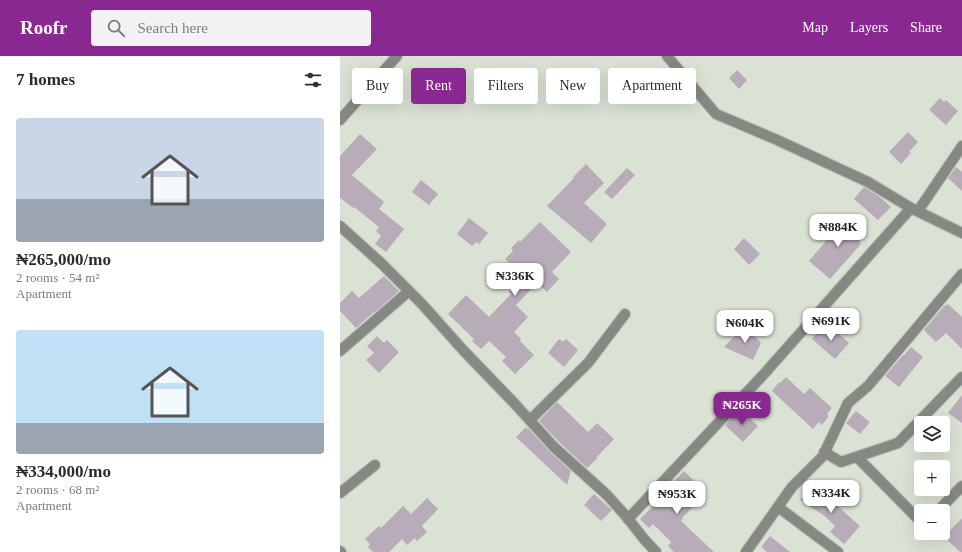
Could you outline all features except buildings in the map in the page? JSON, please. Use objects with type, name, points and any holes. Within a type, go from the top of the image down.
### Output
[{"type":"street","points":[[340,120],[397,56]]},
{"type":"street","points":[[667,56],[716,114],[775,139],[868,182],[915,209],[962,233]]},
{"type":"street","points":[[628,520],[915,209],[962,146]]},
{"type":"street","points":[[340,226],[381,263],[422,304],[554,447],[607,495],[656,552]]},
{"type":"street","points":[[746,552],[792,487],[823,456],[848,403],[868,386],[962,274]]},
{"type":"street","points":[[340,351],[409,291]]},
{"type":"street","points":[[530,420],[588,362],[625,314]]},
{"type":"street","points":[[824,452],[841,462],[898,443],[962,377]]},
{"type":"street","points":[[857,457],[914,515]]},
{"type":"street","points":[[340,493],[375,465]]},
{"type":"street","points":[[945,504],[962,486]]},
{"type":"street","points":[[778,507],[838,552]]}]
